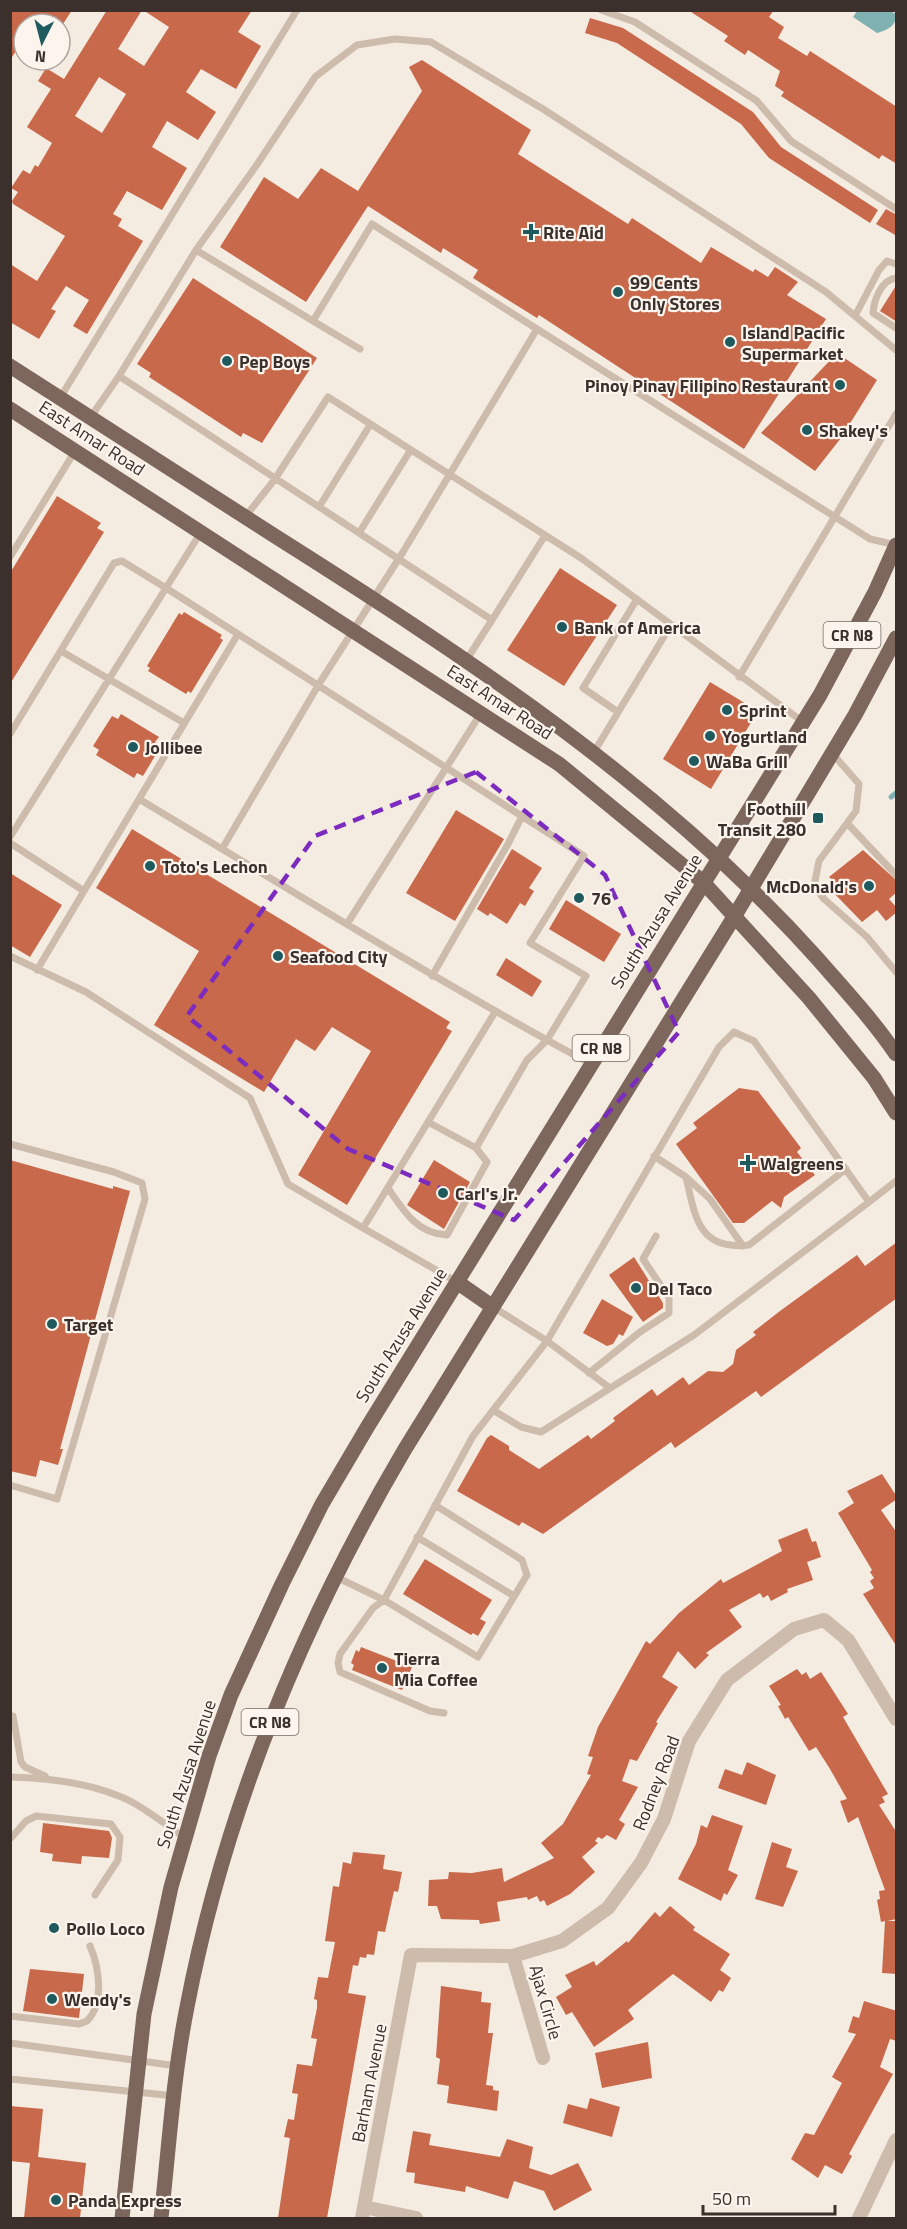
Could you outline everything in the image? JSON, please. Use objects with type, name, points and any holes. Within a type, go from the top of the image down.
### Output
[{"type":"main road","name":"East Amar Road","points":[[10,366],[467,659],[594,752],[692,832],[751,888],[832,975],[897,1054]]},
{"type":"main road","name":"East Amar Road","points":[[10,409],[559,764],[703,882],[809,998],[874,1078],[897,1113]]},
{"type":"main road","name":"South Azusa Avenue","points":[[122,2218],[144,2014],[171,1887],[209,1756],[231,1695],[282,1584],[322,1504],[803,722],[869,602],[897,545]]},
{"type":"main road","name":"CR N8","points":[[161,2218],[177,2066],[187,2006],[211,1908],[250,1770],[334,1576],[360,1525],[734,917],[832,753],[897,638]]},
{"type":"main road","points":[[457,1282],[493,1307]]},
{"type":"street","name":"Rodney Road","points":[[411,1955],[513,1956],[562,1941],[608,1908],[646,1854],[664,1819],[689,1742],[727,1680],[794,1629],[824,1620],[848,1640],[897,1719]]},
{"type":"street","name":"Barham Avenue","points":[[363,2213],[411,1955]]},
{"type":"street","name":"Ajax Circle","points":[[513,1956],[543,2058]]},
{"type":"street","points":[[859,2218],[897,2140]]},
{"type":"street","points":[[363,2213],[416,2218]]},
{"type":"lane","points":[[60,398],[297,10]]},
{"type":"lane","points":[[601,10],[634,22],[757,101],[791,141],[897,209]]},
{"type":"lane","points":[[90,418],[196,250],[256,166],[315,77],[357,45],[395,39],[431,42],[543,109],[825,292],[897,350]]},
{"type":"lane","points":[[313,321],[372,224],[870,539],[897,545]]},
{"type":"lane","points":[[196,250],[360,350]]},
{"type":"lane","points":[[855,316],[879,270],[887,261],[897,264]]},
{"type":"lane","points":[[897,278],[892,279],[880,289],[874,303],[873,313],[897,328]]},
{"type":"lane","points":[[222,849],[319,684],[401,555],[537,329]]},
{"type":"lane","points":[[119,375],[359,533],[401,555],[492,620]]},
{"type":"lane","points":[[245,517],[275,479],[328,397],[544,537],[581,558],[739,677],[803,722]]},
{"type":"lane","points":[[739,677],[833,516],[897,414]]},
{"type":"lane","points":[[319,507],[370,425]]},
{"type":"lane","points":[[10,557],[75,451]]},
{"type":"lane","points":[[359,533],[410,451]]},
{"type":"lane","points":[[10,837],[201,532]]},
{"type":"lane","points":[[467,659],[544,537]]},
{"type":"lane","points":[[10,734],[118,561],[166,588],[319,684],[584,856],[530,943],[586,976],[547,1040],[527,1060],[476,1148]]},
{"type":"lane","points":[[618,712],[583,688],[637,599]]},
{"type":"lane","points":[[594,752],[672,626]]},
{"type":"lane","points":[[37,970],[238,634]]},
{"type":"lane","points":[[61,651],[184,723]]},
{"type":"lane","points":[[347,924],[481,713]]},
{"type":"lane","points":[[832,753],[859,784],[856,811],[819,861],[814,886],[824,899],[867,937],[897,972]]},
{"type":"lane","points":[[139,799],[432,976],[591,1064]]},
{"type":"lane","points":[[432,976],[522,816]]},
{"type":"lane","points":[[847,823],[897,875]]},
{"type":"lane","points":[[10,843],[84,891]]},
{"type":"lane","points":[[10,956],[86,992],[250,1098],[288,1184],[457,1282]]},
{"type":"lane","points":[[363,1228],[495,1012]]},
{"type":"lane","points":[[444,1713],[430,1711],[340,1672],[338,1663],[340,1654],[373,1608],[384,1600],[473,1436],[547,1341],[719,1047],[734,1032],[754,1041],[869,1202]]},
{"type":"lane","points":[[388,1188],[407,1215],[427,1232],[447,1235],[487,1162],[476,1148],[428,1122]]},
{"type":"lane","points":[[10,1144],[114,1172],[142,1183],[145,1199],[57,1499],[10,1485]]},
{"type":"lane","points":[[654,1156],[686,1177],[710,1199],[743,1246]]},
{"type":"lane","points":[[686,1177],[692,1212],[703,1231],[720,1244],[743,1246],[749,1245],[846,1169]]},
{"type":"lane","points":[[493,1410],[522,1427],[541,1432],[694,1335],[897,1181]]},
{"type":"lane","points":[[589,1374],[640,1332],[669,1313],[669,1298],[644,1259],[656,1236]]},
{"type":"lane","points":[[493,1307],[547,1341],[610,1388]]},
{"type":"lane","points":[[334,1576],[384,1600],[478,1657],[527,1575],[522,1560],[435,1505]]},
{"type":"lane","points":[[417,1537],[514,1596]]},
{"type":"lane","points":[[13,1716],[21,1762],[34,1772],[56,1780]]},
{"type":"lane","points":[[10,1777],[56,1780],[89,1786],[131,1802],[185,1838]]},
{"type":"lane","points":[[12,1838],[26,1821],[36,1816],[111,1824],[120,1837],[118,1860],[95,1895]]},
{"type":"lane","points":[[10,2016],[79,2024],[87,2022],[95,2010],[99,1975],[90,1946]]},
{"type":"lane","points":[[10,2043],[177,2066]]},
{"type":"lane","points":[[10,2079],[175,2096]]},
{"type":"highlighted area","points":[[476,772],[605,875],[679,1032],[514,1220],[348,1149],[187,1016],[315,836]]},
{"type":"water","points":[[857,11],[890,11],[896,14],[896,18],[891,27],[877,33],[853,17]]},
{"type":"building","points":[[10,10],[72,10],[71,12],[12,12],[12,57],[10,60]]},
{"type":"building","points":[[107,10],[142,10],[118,49],[144,66],[169,27],[143,10],[252,10],[238,32],[261,46],[236,89],[201,69],[186,92],[216,112],[198,140],[167,121],[152,147],[187,168],[162,210],[127,191],[113,214],[122,219],[118,226],[143,241],[87,334],[73,326],[89,300],[66,286],[51,309],[56,311],[39,339],[10,322],[10,264],[37,281],[65,236],[13,204],[12,201],[18,192],[11,188],[23,170],[30,174],[35,165],[38,167],[52,143],[27,127],[51,89],[38,81],[44,72],[53,72],[64,79],[68,72],[72,72],[72,66]],"holes":[[[99,77],[126,94],[102,133],[75,116]]]},
{"type":"building","points":[[688,10],[774,10],[769,17],[784,27],[778,38],[807,56],[810,51],[897,107],[897,164],[882,155],[879,159],[781,96],[784,92],[775,86],[780,71],[748,50],[745,55],[724,41],[728,36]]},
{"type":"building","points":[[590,18],[623,28],[753,112],[781,147],[878,210],[870,223],[769,158],[741,124],[617,43],[585,33]]},
{"type":"building","points":[[422,60],[531,130],[518,154],[628,224],[632,218],[701,263],[711,247],[753,272],[755,269],[768,277],[775,267],[798,282],[787,295],[826,319],[744,449],[539,315],[537,318],[473,278],[478,270],[443,248],[441,253],[368,206],[306,302],[220,247],[264,177],[298,199],[321,168],[358,191],[422,91],[409,67]]},
{"type":"building","points":[[886,209],[897,215],[897,236],[876,224]]},
{"type":"building","name":"Pep Boys","points":[[193,278],[317,358],[262,443],[243,433],[241,437],[149,377],[151,373],[137,364]]},
{"type":"building","points":[[897,284],[897,322],[880,311]]},
{"type":"building","points":[[837,353],[877,380],[841,438],[815,471],[761,433]]},
{"type":"building","points":[[57,496],[101,523],[97,528],[104,532],[10,684],[10,573]]},
{"type":"building","name":"Bank of America","points":[[560,568],[617,605],[564,686],[507,650]]},
{"type":"building","points":[[184,612],[222,635],[220,638],[223,640],[191,693],[188,691],[186,694],[148,671],[150,668],[147,666],[179,613],[182,615]]},
{"type":"building","points":[[710,682],[758,711],[711,789],[663,759]]},
{"type":"building","points":[[121,714],[159,737],[155,742],[161,746],[143,776],[137,773],[134,778],[96,755],[99,750],[93,746],[112,716],[118,719]]},
{"type":"building","points":[[456,810],[504,839],[455,921],[406,893]]},
{"type":"building","points":[[132,829],[450,1022],[446,1028],[452,1031],[347,1205],[298,1175],[371,1051],[332,1027],[315,1051],[296,1039],[264,1092],[154,1025],[199,951],[96,888]]},
{"type":"building","points":[[512,849],[542,868],[529,888],[534,891],[525,906],[520,903],[507,924],[490,913],[488,916],[477,909]]},
{"type":"building","points":[[863,850],[897,881],[897,892],[889,899],[897,908],[897,912],[886,921],[877,910],[862,922],[828,887],[832,880],[829,877]]},
{"type":"building","points":[[10,873],[62,905],[30,957],[10,945]]},
{"type":"building","points":[[566,900],[621,934],[604,962],[549,929]]},
{"type":"building","points":[[506,958],[542,981],[532,997],[496,975]]},
{"type":"building","name":"Walgreens","points":[[739,1088],[758,1091],[801,1148],[797,1152],[815,1175],[784,1197],[781,1208],[772,1201],[744,1223],[733,1223],[676,1144],[697,1128],[693,1123]]},
{"type":"building","name":"Target","points":[[10,1160],[113,1189],[113,1186],[130,1191],[60,1449],[63,1449],[58,1465],[40,1460],[36,1477],[10,1471]]},
{"type":"building","name":"Carl's Jr.","points":[[434,1160],[470,1182],[444,1229],[407,1205]]},
{"type":"building","points":[[897,1242],[897,1298],[761,1397],[756,1391],[675,1448],[671,1442],[543,1534],[522,1522],[519,1526],[457,1491],[487,1438],[491,1435],[509,1446],[509,1450],[539,1469],[588,1435],[591,1439],[615,1421],[613,1418],[652,1389],[657,1396],[683,1377],[689,1385],[708,1371],[723,1372],[733,1364],[736,1350],[756,1335],[753,1332],[780,1311],[857,1255],[865,1266]]},
{"type":"building","name":"Del Taco","points":[[634,1257],[663,1303],[663,1308],[643,1322],[609,1275]]},
{"type":"building","points":[[602,1299],[633,1317],[623,1336],[619,1334],[613,1344],[607,1346],[583,1333]]},
{"type":"building","points":[[882,1474],[897,1497],[881,1510],[897,1533],[897,1647],[863,1594],[874,1588],[870,1581],[874,1578],[870,1572],[872,1570],[838,1513],[854,1503],[847,1491]]},
{"type":"building","points":[[807,1528],[812,1542],[816,1541],[821,1557],[807,1562],[813,1580],[787,1589],[788,1592],[771,1601],[768,1595],[763,1598],[760,1593],[729,1610],[742,1627],[706,1653],[709,1655],[695,1669],[678,1651],[662,1677],[678,1687],[656,1722],[658,1723],[637,1761],[630,1759],[622,1781],[638,1787],[619,1820],[625,1824],[616,1840],[607,1835],[602,1839],[598,1837],[595,1841],[598,1843],[582,1857],[595,1872],[570,1894],[547,1906],[544,1900],[540,1902],[537,1896],[528,1900],[527,1897],[497,1902],[500,1921],[480,1924],[479,1920],[441,1919],[437,1906],[428,1906],[429,1880],[448,1879],[449,1872],[472,1873],[502,1868],[504,1882],[554,1858],[541,1843],[563,1824],[591,1775],[587,1774],[593,1757],[588,1756],[598,1727],[646,1641],[650,1644],[679,1613],[721,1579],[723,1583],[782,1551],[778,1540]]},
{"type":"building","points":[[425,1559],[492,1600],[480,1619],[486,1622],[478,1636],[473,1633],[471,1635],[403,1594]]},
{"type":"building","name":"Tierra Mia Coffee","points":[[361,1647],[412,1667],[402,1690],[352,1670],[354,1665],[351,1663],[356,1650],[359,1652]]},
{"type":"building","points":[[797,1669],[802,1675],[806,1672],[810,1679],[821,1672],[848,1714],[843,1717],[888,1794],[882,1797],[885,1802],[879,1805],[897,1833],[897,1919],[887,1921],[897,1921],[897,1974],[882,1973],[885,1921],[881,1922],[877,1900],[880,1899],[879,1891],[885,1890],[858,1817],[848,1823],[840,1801],[847,1799],[830,1769],[816,1747],[809,1751],[788,1717],[785,1719],[778,1706],[781,1705],[769,1686]]},
{"type":"building","points":[[747,1762],[776,1775],[766,1805],[718,1788],[725,1769],[742,1775]]},
{"type":"building","points":[[712,1815],[743,1826],[728,1870],[738,1875],[727,1895],[724,1893],[721,1901],[678,1879],[696,1844],[701,1825],[707,1828]]},
{"type":"building","points":[[43,1823],[109,1831],[112,1838],[109,1858],[82,1856],[81,1864],[52,1861],[53,1854],[40,1852]]},
{"type":"building","points":[[772,1842],[792,1849],[786,1867],[798,1871],[783,1907],[755,1899]]},
{"type":"building","points":[[353,1852],[385,1855],[383,1869],[402,1872],[398,1892],[394,1891],[385,1932],[378,1931],[374,1955],[367,1954],[366,1958],[360,1957],[358,1966],[353,1965],[348,1993],[366,1996],[327,2218],[278,2218],[290,2138],[284,2137],[288,2119],[294,2120],[298,2094],[292,2093],[297,2064],[312,2066],[317,2039],[311,2038],[317,2008],[317,2000],[314,1999],[318,1977],[328,1978],[335,1942],[325,1941],[333,1886],[339,1887],[343,1862],[351,1864]]},
{"type":"building","points":[[670,1906],[695,1927],[693,1930],[730,1954],[720,1970],[731,1978],[723,1992],[719,1990],[711,2002],[673,1974],[628,2010],[634,2019],[594,2047],[572,2012],[566,2015],[556,1997],[572,1987],[565,1975],[594,1961],[596,1966],[627,1941],[628,1943],[655,1912],[660,1917]]},
{"type":"building","name":"Wendy's","points":[[30,1969],[84,1974],[79,2018],[23,2011]]},
{"type":"building","points":[[441,1986],[482,1992],[481,2002],[491,2003],[488,2033],[493,2033],[486,2085],[493,2086],[493,2090],[499,2091],[497,2111],[447,2103],[449,2086],[437,2084],[440,2059],[436,2057]]},
{"type":"building","points":[[864,2001],[897,2011],[897,2041],[890,2039],[880,2067],[893,2074],[849,2154],[852,2156],[842,2174],[825,2165],[818,2178],[791,2159],[805,2133],[814,2135],[842,2083],[832,2077],[856,2034],[848,2032],[853,2016],[859,2018]]},
{"type":"building","points":[[648,2042],[652,2078],[602,2088],[595,2053]]},
{"type":"building","points":[[590,2098],[620,2107],[612,2137],[563,2123],[568,2104],[587,2109]]},
{"type":"building","points":[[10,2106],[43,2109],[38,2157],[86,2163],[80,2218],[24,2218],[30,2163],[10,2161]]},
{"type":"building","points":[[413,2131],[431,2134],[429,2145],[500,2157],[507,2139],[533,2147],[529,2168],[551,2175],[578,2163],[592,2190],[554,2211],[544,2191],[514,2181],[508,2199],[466,2186],[465,2192],[414,2183],[415,2173],[406,2172]]},
{"type":"waterway","points":[[891,797],[896,793]]},
{"type":"place","name":"Rite Aid","points":[[531,232]]},
{"type":"place","name":"99 Cents Only Stores","points":[[618,292]]},
{"type":"place","name":"Island Pacific Supermarket","points":[[730,342]]},
{"type":"place","name":"Pep Boys","points":[[227,361]]},
{"type":"place","name":"Pinoy Pinay Filipino Restaurant","points":[[840,385]]},
{"type":"place","name":"Shakey's","points":[[807,430]]},
{"type":"place","name":"Bank of America","points":[[562,627]]},
{"type":"place","name":"Sprint","points":[[727,710]]},
{"type":"place","name":"Yogurtland","points":[[710,736]]},
{"type":"place","name":"Jollibee","points":[[133,747]]},
{"type":"place","name":"WaBa Grill","points":[[694,761]]},
{"type":"place","name":"Foothill Transit 280","points":[[818,818]]},
{"type":"place","name":"Toto's Lechon","points":[[150,866]]},
{"type":"place","name":"McDonald's","points":[[869,886]]},
{"type":"place","name":"76","points":[[579,898]]},
{"type":"place","name":"Seafood City","points":[[278,956]]},
{"type":"place","name":"Walgreens","points":[[748,1163]]},
{"type":"place","name":"Carl's Jr.","points":[[443,1193]]},
{"type":"place","name":"Del Taco","points":[[636,1288]]},
{"type":"place","name":"Target","points":[[52,1324]]},
{"type":"place","name":"Tierra Mia Coffee","points":[[382,1668]]},
{"type":"place","name":"Pollo Loco","points":[[54,1928]]},
{"type":"place","name":"Wendy's","points":[[52,1999]]},
{"type":"place","name":"Panda Express","points":[[56,2200]]}]
